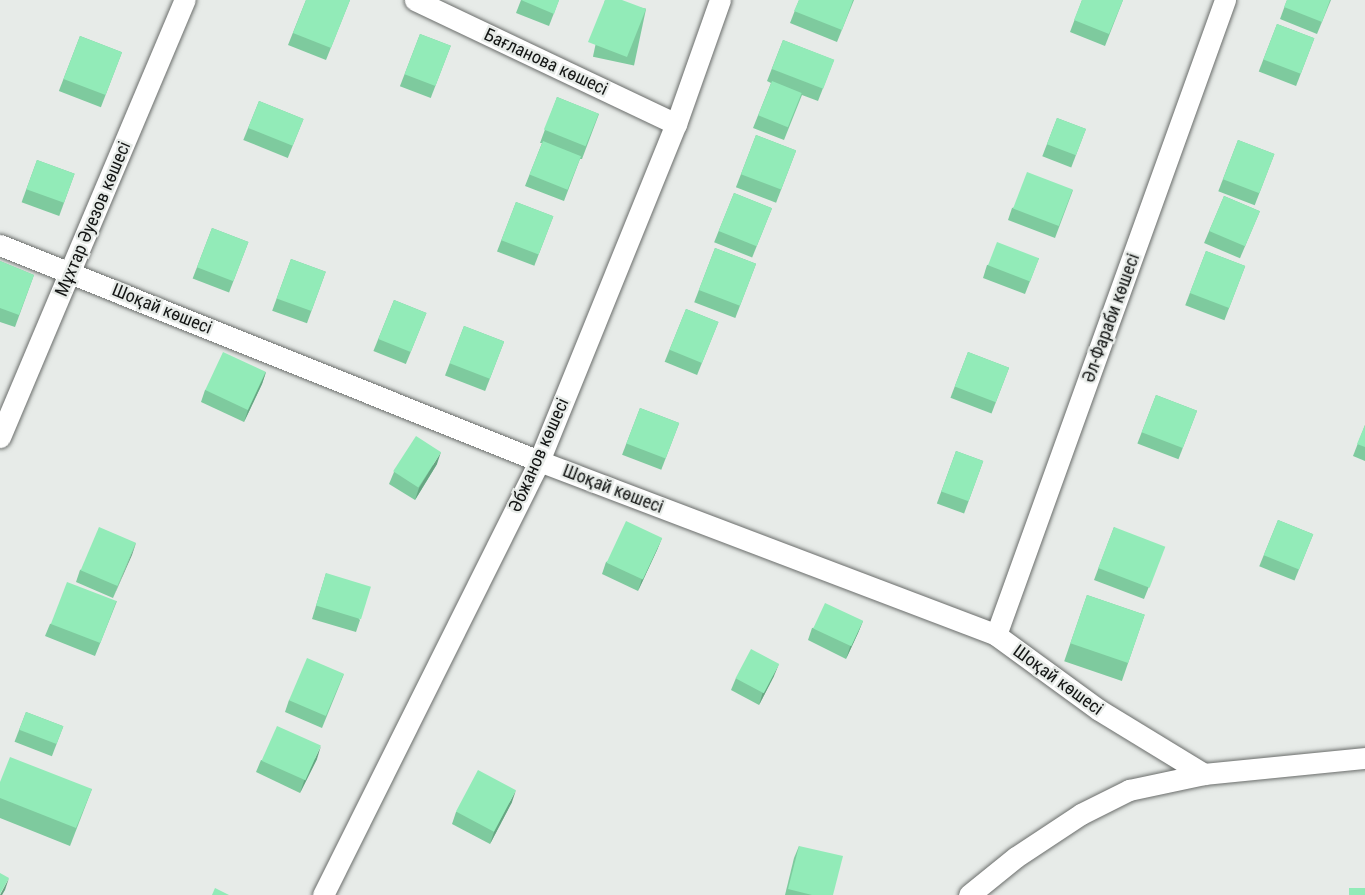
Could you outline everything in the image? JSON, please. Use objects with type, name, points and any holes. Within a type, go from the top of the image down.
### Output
[{"type":"street","name":"Мұхтар Әуезов көшесі","points":[[0,437],[185,0]]},
{"type":"street","name":"Бағланова көшесі","points":[[416,0],[676,124]]},
{"type":"street","name":"Әбжанов көшесі","points":[[323,895],[539,461],[676,124],[720,0]]},
{"type":"street","name":"Әл-Фараби көшесі","points":[[996,635],[1225,0]]},
{"type":"street","name":"Шоқай көшесі","points":[[0,245],[539,461],[996,635],[1099,710],[1204,774]]},
{"type":"street","points":[[969,895],[1016,857],[1081,814],[1130,790],[1204,774],[1365,758]]},
{"type":"building","points":[[306,0],[350,0],[331,48],[293,33]]},
{"type":"building","points":[[521,0],[559,0],[554,14]]},
{"type":"building","points":[[605,0],[622,0],[646,9],[627,57],[588,42]]},
{"type":"building","points":[[799,0],[853,0],[842,30],[794,11]]},
{"type":"building","points":[[1082,0],[1123,0],[1109,34],[1074,20]]},
{"type":"building","points":[[1287,0],[1330,0],[1322,22],[1284,7]]},
{"type":"building","points":[[1277,24],[1314,38],[1301,74],[1263,59]]},
{"type":"building","points":[[420,34],[451,46],[435,86],[405,74]]},
{"type":"building","points":[[80,36],[122,52],[106,95],[64,79]]},
{"type":"building","points":[[783,40],[834,60],[823,89],[772,69]]},
{"type":"building","points":[[772,81],[802,93],[788,127],[758,115]]},
{"type":"building","points":[[557,97],[599,114],[586,146],[544,129]]},
{"type":"building","points":[[259,101],[304,119],[293,146],[248,128]]},
{"type":"building","points":[[1057,118],[1086,129],[1076,155],[1047,144]]},
{"type":"building","points":[[756,135],[796,150],[781,190],[741,174]]},
{"type":"building","points":[[1238,140],[1274,154],[1259,193],[1223,179]]},
{"type":"building","points":[[543,141],[581,156],[568,190],[530,174]]},
{"type":"building","points":[[37,160],[75,174],[64,203],[26,189]]},
{"type":"building","points":[[1027,172],[1073,190],[1059,226],[1013,208]]},
{"type":"building","points":[[734,193],[772,208],[757,246],[719,231]]},
{"type":"building","points":[[1224,196],[1260,211],[1245,246],[1209,231]]},
{"type":"building","points":[[516,202],[553,216],[539,255],[501,240]]},
{"type":"building","points":[[212,228],[248,242],[233,281],[197,267]]},
{"type":"building","points":[[997,242],[1039,258],[1030,281],[988,265]]},
{"type":"building","points":[[715,248],[756,264],[740,306],[699,290]]},
{"type":"building","points":[[1206,251],[1245,266],[1229,308],[1190,293]]},
{"type":"building","points":[[291,259],[326,272],[311,311],[277,298]]},
{"type":"building","points":[[0,261],[34,275],[19,315],[0,308]]},
{"type":"building","points":[[394,300],[426,313],[411,352],[378,339]]},
{"type":"building","points":[[686,309],[718,322],[702,363],[670,350]]},
{"type":"building","points":[[464,326],[504,341],[490,379],[450,363]]},
{"type":"building","points":[[223,352],[266,372],[248,410],[205,390]]},
{"type":"building","points":[[968,352],[1009,368],[996,402],[955,387]]},
{"type":"building","points":[[1156,395],[1197,411],[1183,448],[1142,432]]},
{"type":"building","points":[[640,408],[679,423],[666,459],[626,443]]},
{"type":"building","points":[[1365,425],[1365,447],[1357,444]]},
{"type":"building","points":[[416,436],[441,452],[418,488],[393,471]]},
{"type":"building","points":[[956,451],[983,461],[969,501],[941,491]]},
{"type":"building","points":[[1278,520],[1313,534],[1299,569],[1264,555]]},
{"type":"building","points":[[626,521],[662,538],[643,580],[607,563]]},
{"type":"building","points":[[99,527],[136,543],[117,586],[81,570]]},
{"type":"building","points":[[1114,527],[1165,547],[1150,588],[1098,568]]},
{"type":"building","points":[[326,573],[371,587],[361,619],[316,606]]},
{"type":"building","points":[[67,582],[116,601],[100,643],[51,624]]},
{"type":"building","points":[[1087,595],[1145,615],[1128,663],[1070,643]]},
{"type":"building","points":[[825,603],[863,621],[851,646],[813,628]]},
{"type":"building","points":[[751,649],[779,664],[764,693],[736,678]]},
{"type":"building","points":[[307,658],[344,674],[326,716],[289,700]]},
{"type":"building","points":[[26,712],[63,726],[57,744],[19,730]]},
{"type":"building","points":[[277,726],[321,746],[305,780],[262,761]]},
{"type":"building","points":[[10,757],[92,789],[76,828],[0,798],[0,782]]},
{"type":"building","points":[[478,770],[516,790],[494,832],[456,811]]},
{"type":"building","points":[[799,846],[843,856],[833,895],[812,895],[788,889]]},
{"type":"building","points":[[0,873],[9,878],[0,894]]},
{"type":"building","points":[[215,888],[229,895],[212,895]]},
{"type":"building","points":[[1349,888],[1365,888],[1365,895],[1349,895]]}]
